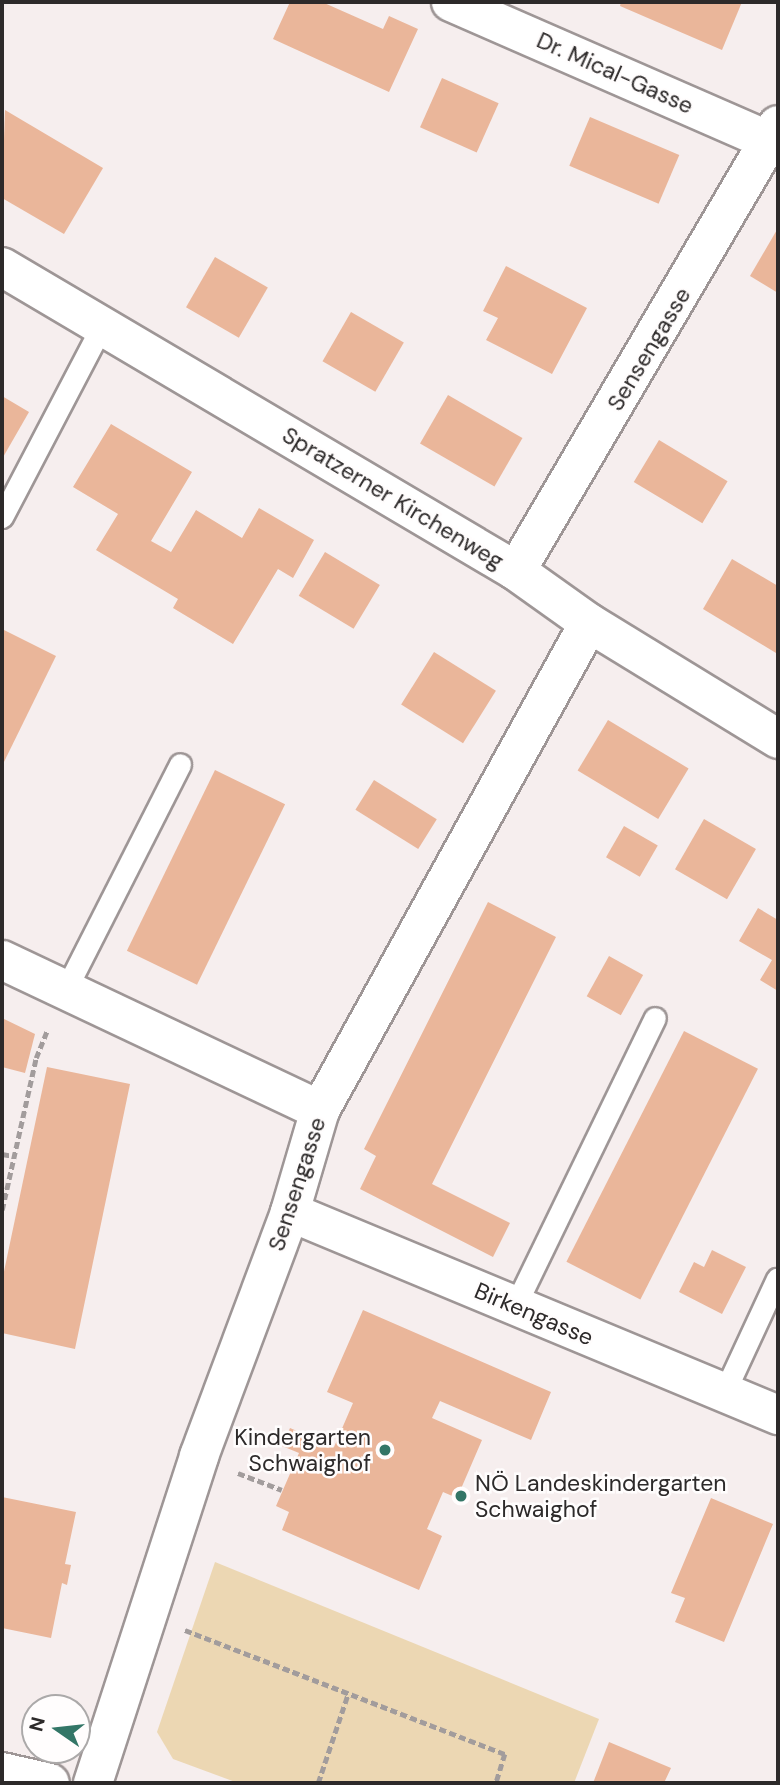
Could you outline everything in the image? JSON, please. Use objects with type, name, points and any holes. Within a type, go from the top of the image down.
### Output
[{"type":"street","name":"Dr. Mical-Gasse","points":[[452,2],[776,137]]},
{"type":"street","name":"Sensengasse","points":[[516,571],[776,137]]},
{"type":"street","name":"Spratzerner Kirchenweg","points":[[2,267],[516,571],[589,623],[778,739]]},
{"type":"street","name":"Sensengasse","points":[[93,1783],[199,1456],[290,1212],[320,1110],[589,623]]},
{"type":"street","points":[[2,960],[320,1110]]},
{"type":"street","name":"Birkengasse","points":[[290,1212],[778,1415]]},
{"type":"street","points":[[2,1772],[50,1783]]},
{"type":"lane","points":[[2,517],[102,326]]},
{"type":"lane","points":[[66,989],[180,764]]},
{"type":"lane","points":[[515,1306],[655,1018]]},
{"type":"lane","points":[[724,1393],[777,1279]]},
{"type":"path","points":[[2,1210],[36,1058],[66,989]]},
{"type":"path","points":[[2,1154],[13,1156]]},
{"type":"path","points":[[146,1614],[505,1755],[496,1783]]},
{"type":"path","points":[[318,1783],[348,1694]]},
{"type":"shaded area","points":[[215,1562],[599,1719],[574,1783],[238,1783],[173,1759],[157,1732]]},
{"type":"building","points":[[290,2],[322,2],[383,29],[389,16],[418,29],[389,92],[273,39]]},
{"type":"building","points":[[621,2],[742,2],[722,50],[620,6]]},
{"type":"building","points":[[442,78],[499,103],[477,153],[420,127]]},
{"type":"building","points":[[5,110],[103,168],[64,234],[2,198]]},
{"type":"building","points":[[590,117],[679,155],[659,204],[569,166]]},
{"type":"building","points":[[778,228],[778,293],[750,276]]},
{"type":"building","points":[[215,257],[268,288],[239,338],[186,307]]},
{"type":"building","points":[[506,266],[587,308],[552,374],[486,340],[498,318],[483,311]]},
{"type":"building","points":[[351,312],[404,342],[375,392],[322,361]]},
{"type":"building","points":[[448,395],[522,438],[494,486],[420,443]]},
{"type":"building","points":[[2,396],[29,412],[2,459]]},
{"type":"building","points":[[111,424],[192,472],[151,541],[171,552],[196,510],[242,538],[259,508],[314,540],[293,578],[278,569],[233,644],[173,608],[178,599],[96,550],[118,514],[73,487]]},
{"type":"building","points":[[659,440],[728,481],[702,523],[634,482]]},
{"type":"building","points":[[325,552],[380,585],[354,629],[299,596]]},
{"type":"building","points":[[732,559],[778,586],[776,653],[703,609]]},
{"type":"building","points":[[2,629],[56,656],[2,766]]},
{"type":"building","points":[[434,652],[496,691],[463,743],[401,705]]},
{"type":"building","points":[[608,720],[689,768],[658,819],[578,771]]},
{"type":"building","points":[[215,770],[285,804],[197,985],[127,951]]},
{"type":"building","points":[[374,780],[437,819],[418,849],[355,810]]},
{"type":"building","points":[[704,819],[756,849],[727,899],[675,869]]},
{"type":"building","points":[[624,826],[658,846],[640,877],[606,857]]},
{"type":"building","points":[[488,902],[556,937],[432,1184],[510,1223],[493,1257],[360,1189],[376,1156],[364,1149]]},
{"type":"building","points":[[758,908],[778,920],[778,991],[760,980],[772,960],[739,941]]},
{"type":"building","points":[[609,956],[643,975],[621,1015],[587,996]]},
{"type":"building","points":[[2,1018],[35,1034],[25,1073],[2,1067]]},
{"type":"building","points":[[684,1031],[758,1069],[640,1299],[566,1262]]},
{"type":"building","points":[[47,1067],[130,1084],[75,1349],[2,1333],[2,1281]]},
{"type":"building","points":[[712,1250],[746,1267],[722,1314],[679,1292],[694,1262],[704,1267]]},
{"type":"building","name":"Kindergarten Schwaighof","points":[[363,1310],[551,1392],[531,1440],[440,1401],[432,1418],[482,1440],[457,1498],[443,1492],[427,1529],[442,1536],[419,1590],[282,1530],[289,1512],[276,1506],[299,1453],[282,1446],[290,1428],[334,1447],[353,1403],[327,1392]]},
{"type":"building","points":[[2,1497],[76,1512],[65,1564],[71,1565],[67,1585],[62,1583],[51,1638],[2,1628]]},
{"type":"building","points":[[711,1498],[773,1524],[724,1642],[675,1622],[685,1598],[671,1593]]},
{"type":"building","points":[[609,1742],[671,1768],[664,1783],[593,1783]]},
{"type":"place","name":"Kindergarten Schwaighof","points":[[385,1450]]},
{"type":"place","name":"NÖ Landeskindergarten Schwaighof","points":[[461,1496]]}]
